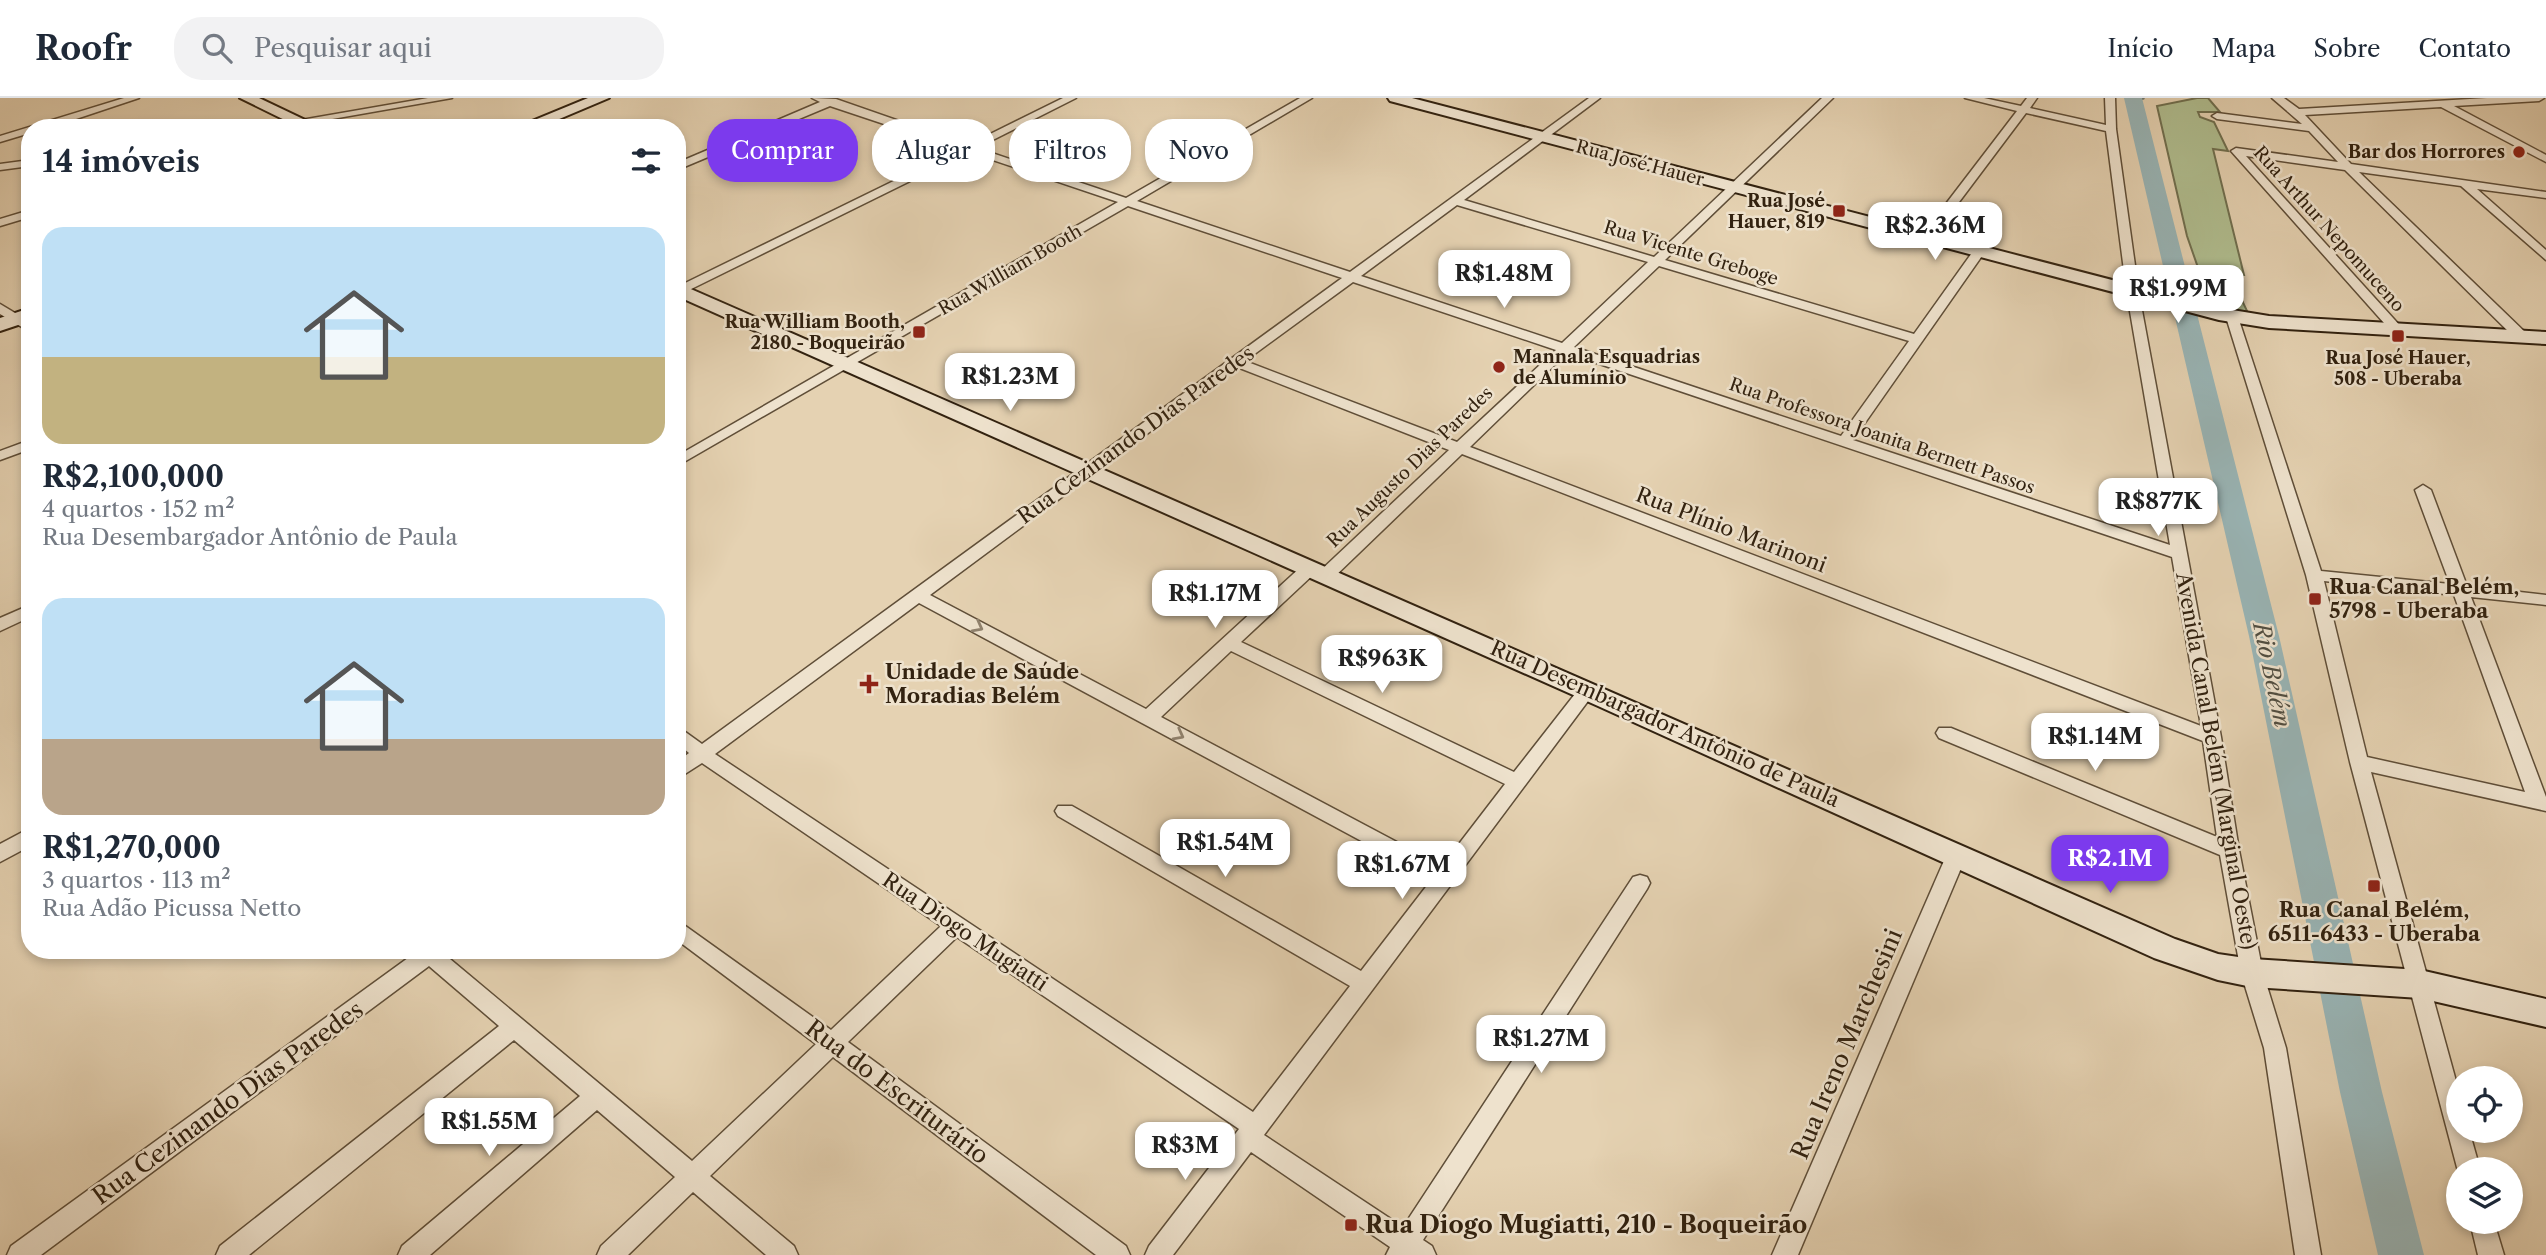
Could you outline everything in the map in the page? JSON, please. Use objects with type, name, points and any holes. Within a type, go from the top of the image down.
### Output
[{"type":"main road","points":[[247,98],[294,119]]},
{"type":"main road","points":[[547,119],[602,98]]},
{"type":"main road","name":"Rua José Hauer","points":[[1395,98],[2140,296],[2225,316],[2546,338]]},
{"type":"main road","name":"Rua Desembargador Antônio de Paula","points":[[686,294],[1317,573],[1588,689],[2165,948],[2218,967],[2263,974],[2410,983]]},
{"type":"main road","points":[[2410,983],[2546,1013]]},
{"type":"street","points":[[66,119],[134,98]]},
{"type":"street","points":[[321,119],[370,98]]},
{"type":"street","points":[[338,119],[447,98]]},
{"type":"street","points":[[995,136],[1071,98]]},
{"type":"street","name":"Rua William Booth","points":[[686,457],[1307,98]]},
{"type":"street","name":"Rua Cezinando Dias Paredes","points":[[686,766],[1595,98]]},
{"type":"street","name":"Rua Augusto Dias Paredes","points":[[1148,718],[1229,643],[1317,573],[1460,448],[1828,98]]},
{"type":"street","points":[[1970,98],[2110,129]]},
{"type":"street","points":[[1925,239],[2032,98]]},
{"type":"street","name":"Avenida Canal Belém (Marginal Oeste)","points":[[2110,98],[2110,129],[2140,296],[2229,850],[2263,974],[2308,1255]]},
{"type":"street","points":[[2277,98],[2297,113],[2349,168],[2522,337]]},
{"type":"street","points":[[2431,98],[2546,159]]},
{"type":"street","points":[[2297,113],[2445,106],[2539,98]]},
{"type":"street","points":[[686,163],[828,99]]},
{"type":"street","name":"Rua Professora Joanita Bernett Passos","points":[[828,99],[884,119]]},
{"type":"street","points":[[2217,116],[2310,128]]},
{"type":"street","points":[[0,139],[21,133]]},
{"type":"street","name":"Rua Arthur Nepomuceno","points":[[2349,168],[2236,151],[2397,329]]},
{"type":"street","name":"Rua Professora Joanita Bernett Passos","points":[[995,158],[2180,554]]},
{"type":"street","points":[[0,167],[21,164]]},
{"type":"street","points":[[2349,168],[2546,195]]},
{"type":"street","points":[[686,286],[900,182]]},
{"type":"street","points":[[2464,183],[2546,256]]},
{"type":"street","name":"Rua Vicente Greboge","points":[[1455,201],[1917,339]]},
{"type":"street","points":[[0,223],[21,216]]},
{"type":"street","points":[[1844,442],[1978,253]]},
{"type":"street","points":[[2225,316],[2314,575],[2410,983],[2464,1157]]},
{"type":"street","name":"Rua Plínio Marinoni","points":[[1235,362],[2212,737]]},
{"type":"street","points":[[0,457],[21,448]]},
{"type":"street","points":[[2423,490],[2459,591],[2542,803]]},
{"type":"street","points":[[2314,575],[2546,600]]},
{"type":"street","points":[[918,595],[1445,877]]},
{"type":"street","points":[[0,625],[21,614]]},
{"type":"street","points":[[1229,643],[1518,782]]},
{"type":"street","points":[[1157,1255],[1588,689]]},
{"type":"street","points":[[1945,733],[2229,850]]},
{"type":"street","name":"Rua Diogo Mugiatti","points":[[686,741],[1252,1132],[1409,1251]]},
{"type":"street","points":[[2359,762],[2542,803]]},
{"type":"street","points":[[1065,811],[1365,984]]},
{"type":"street","points":[[0,854],[21,841]]},
{"type":"street","name":"Rua Ireno Marchesini","points":[[1785,1255],[1956,854]]},
{"type":"street","points":[[1409,1251],[1640,883]]},
{"type":"street","points":[[610,1255],[956,925]]},
{"type":"street","name":"Rua do Escriturário","points":[[686,935],[1117,1255]]},
{"type":"street","name":"Rua Cezinando Dias Paredes","points":[[20,1255],[422,959]]},
{"type":"street","points":[[440,959],[514,1027],[785,1255]]},
{"type":"street","points":[[229,1255],[514,1027]]},
{"type":"street","points":[[411,1255],[596,1096]]},
{"type":"street","points":[[2485,1234],[2491,1255]]},
{"type":"green space","points":[[2208,98],[2220,112],[2198,112],[2200,117],[2214,122],[2228,151],[2213,149],[2244,275],[2230,275],[2248,313],[2211,305],[2187,236],[2157,106]]},
{"type":"waterway","name":"Rio Belém","points":[[2133,98],[2264,636],[2361,1092],[2401,1255]]},
{"type":"waterway","points":[[2133,100],[2143,98]]},
{"type":"place","name":"Bar dos Horrores","points":[[2519,152]]},
{"type":"place","name":"Rua José Hauer, 819","points":[[1839,211]]},
{"type":"place","name":"Rua William Booth, 2180 - Boqueirão","points":[[919,332]]},
{"type":"place","name":"Rua José Hauer, 508 - Uberaba","points":[[2398,336]]},
{"type":"place","name":"Mannala Esquadrias de Alumínio","points":[[1499,367]]},
{"type":"place","name":"Rua Canal Belém, 5798 - Uberaba","points":[[2315,599]]},
{"type":"place","name":"Unidade de Saúde Moradias Belém","points":[[869,684]]},
{"type":"place","name":"Rua Canal Belém, 6511-6433 - Uberaba","points":[[2374,886]]},
{"type":"place","name":"Rua Diogo Mugiatti, 210 - Boqueirão","points":[[1351,1225]]}]
